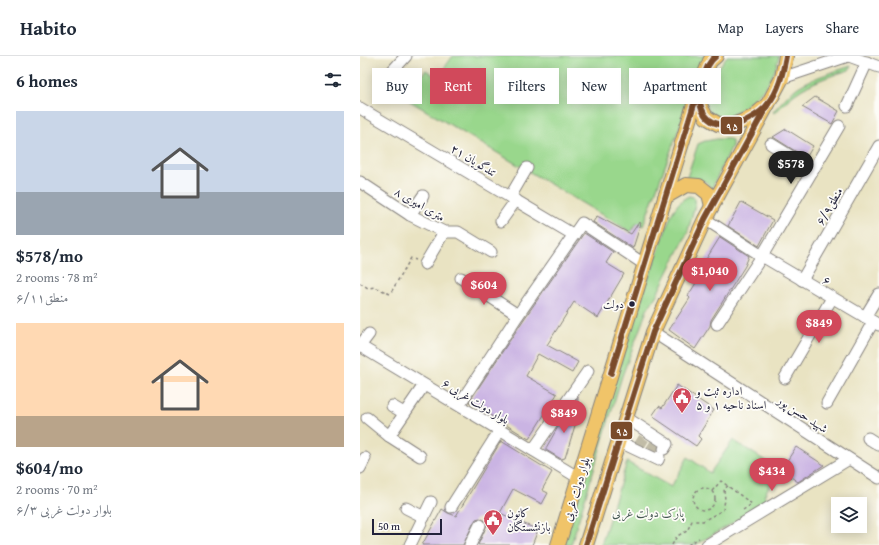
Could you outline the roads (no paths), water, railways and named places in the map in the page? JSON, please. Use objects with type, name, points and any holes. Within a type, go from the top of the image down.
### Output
[{"type":"main road","points":[[586,545],[652,332],[705,219],[782,78],[786,56]]},
{"type":"main road","name":"بلوار دولت غربی","points":[[708,68],[713,58]]},
{"type":"main road","name":"بلوار دولت غربی","points":[[558,545],[694,104]]},
{"type":"main road","points":[[700,104],[706,117],[718,124],[731,126],[753,117],[768,104]]},
{"type":"main road","points":[[665,197],[686,185],[699,186],[709,194],[712,206]]},
{"type":"street","points":[[395,68],[406,56]]},
{"type":"street","points":[[782,78],[846,56],[879,67]]},
{"type":"street","points":[[847,106],[867,62]]},
{"type":"street","name":"۲۱ تندگویان","points":[[360,108],[574,235]]},
{"type":"street","points":[[717,324],[762,256],[839,126]]},
{"type":"street","points":[[771,144],[813,170]]},
{"type":"street","name":"منطق۶/۹","points":[[802,280],[879,146]]},
{"type":"street","points":[[501,221],[527,168]]},
{"type":"street","name":"۸ متری امیری","points":[[360,182],[410,215],[444,232],[458,232],[491,252]]},
{"type":"street","points":[[410,215],[423,196]]},
{"type":"street","name":"۶","points":[[705,219],[762,256],[872,321]]},
{"type":"street","points":[[459,405],[518,315],[582,223],[644,264]]},
{"type":"street","points":[[425,264],[444,232]]},
{"type":"street","points":[[462,278],[518,315]]},
{"type":"street","points":[[827,403],[872,321],[879,294]]},
{"type":"street","points":[[785,378],[832,298]]},
{"type":"street","name":"شهید حسن پور","points":[[652,332],[849,459],[878,474]]},
{"type":"street","points":[[360,346],[369,334]]},
{"type":"street","name":"بلوار دولت غربی ۶","points":[[360,346],[579,478]]},
{"type":"street","points":[[532,450],[588,371]]},
{"type":"street","points":[[390,436],[424,385]]},
{"type":"street","points":[[392,406],[404,413]]},
{"type":"street","points":[[618,441],[642,441],[656,449],[642,441],[625,417]]},
{"type":"street","points":[[366,418],[420,456]]},
{"type":"street","points":[[451,507],[500,430]]},
{"type":"street","points":[[868,438],[879,445]]},
{"type":"street","points":[[704,541],[849,459]]},
{"type":"street","points":[[410,545],[431,502]]},
{"type":"street","points":[[406,508],[424,517]]},
{"type":"street","points":[[470,545],[480,525]]},
{"type":"tunnel","points":[[639,446],[644,438]]},
{"type":"tunnel","points":[[650,452],[655,444]]},
{"type":"place","name":"دولت","points":[[632,304]]},
{"type":"place","name":"اداره ثبت و اسناد ناحیه ۱ و ۵","points":[[682,414]]},
{"type":"place","name":"کانون بازنشستگان","points":[[493,536]]},
{"type":"park label","name":"پارک دولت غربی","points":[[648,512]]}]
